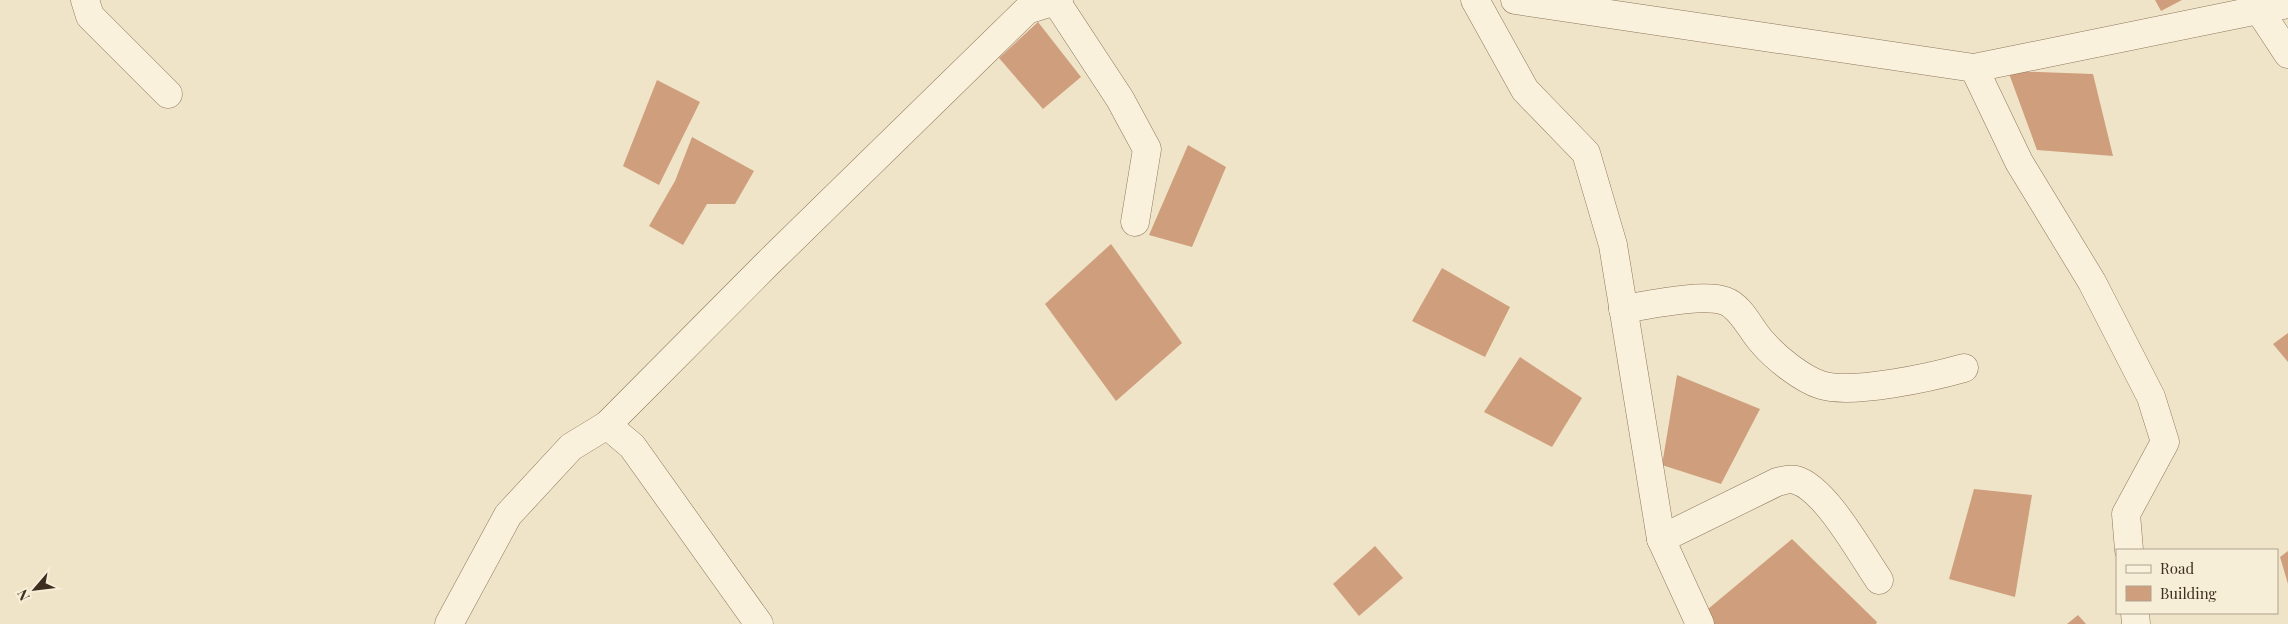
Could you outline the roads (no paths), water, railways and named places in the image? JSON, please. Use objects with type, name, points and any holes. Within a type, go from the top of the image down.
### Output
[{"type":"street","points":[[85,0],[90,16],[168,94]]},
{"type":"street","points":[[449,624],[508,515],[570,447],[607,425],[1027,10],[1057,0],[1120,99],[1147,149],[1135,222]]},
{"type":"street","points":[[1475,0],[1525,90],[1586,153],[1613,245],[1661,539],[1700,624]]},
{"type":"street","points":[[1515,0],[1974,68],[2288,4]]},
{"type":"street","points":[[2259,10],[2288,54]]},
{"type":"street","points":[[1974,68],[2019,162],[2092,282],[2151,396],[2166,442],[2126,514],[2129,549]]},
{"type":"street","points":[[1623,309],[1711,297],[1727,302],[1742,316],[1762,343],[1790,367],[1821,385],[1853,388],[1932,377],[1964,368]]},
{"type":"street","points":[[607,425],[632,446],[759,624]]},
{"type":"street","points":[[1661,539],[1777,482],[1794,479],[1808,486],[1827,503],[1880,580]]}]
